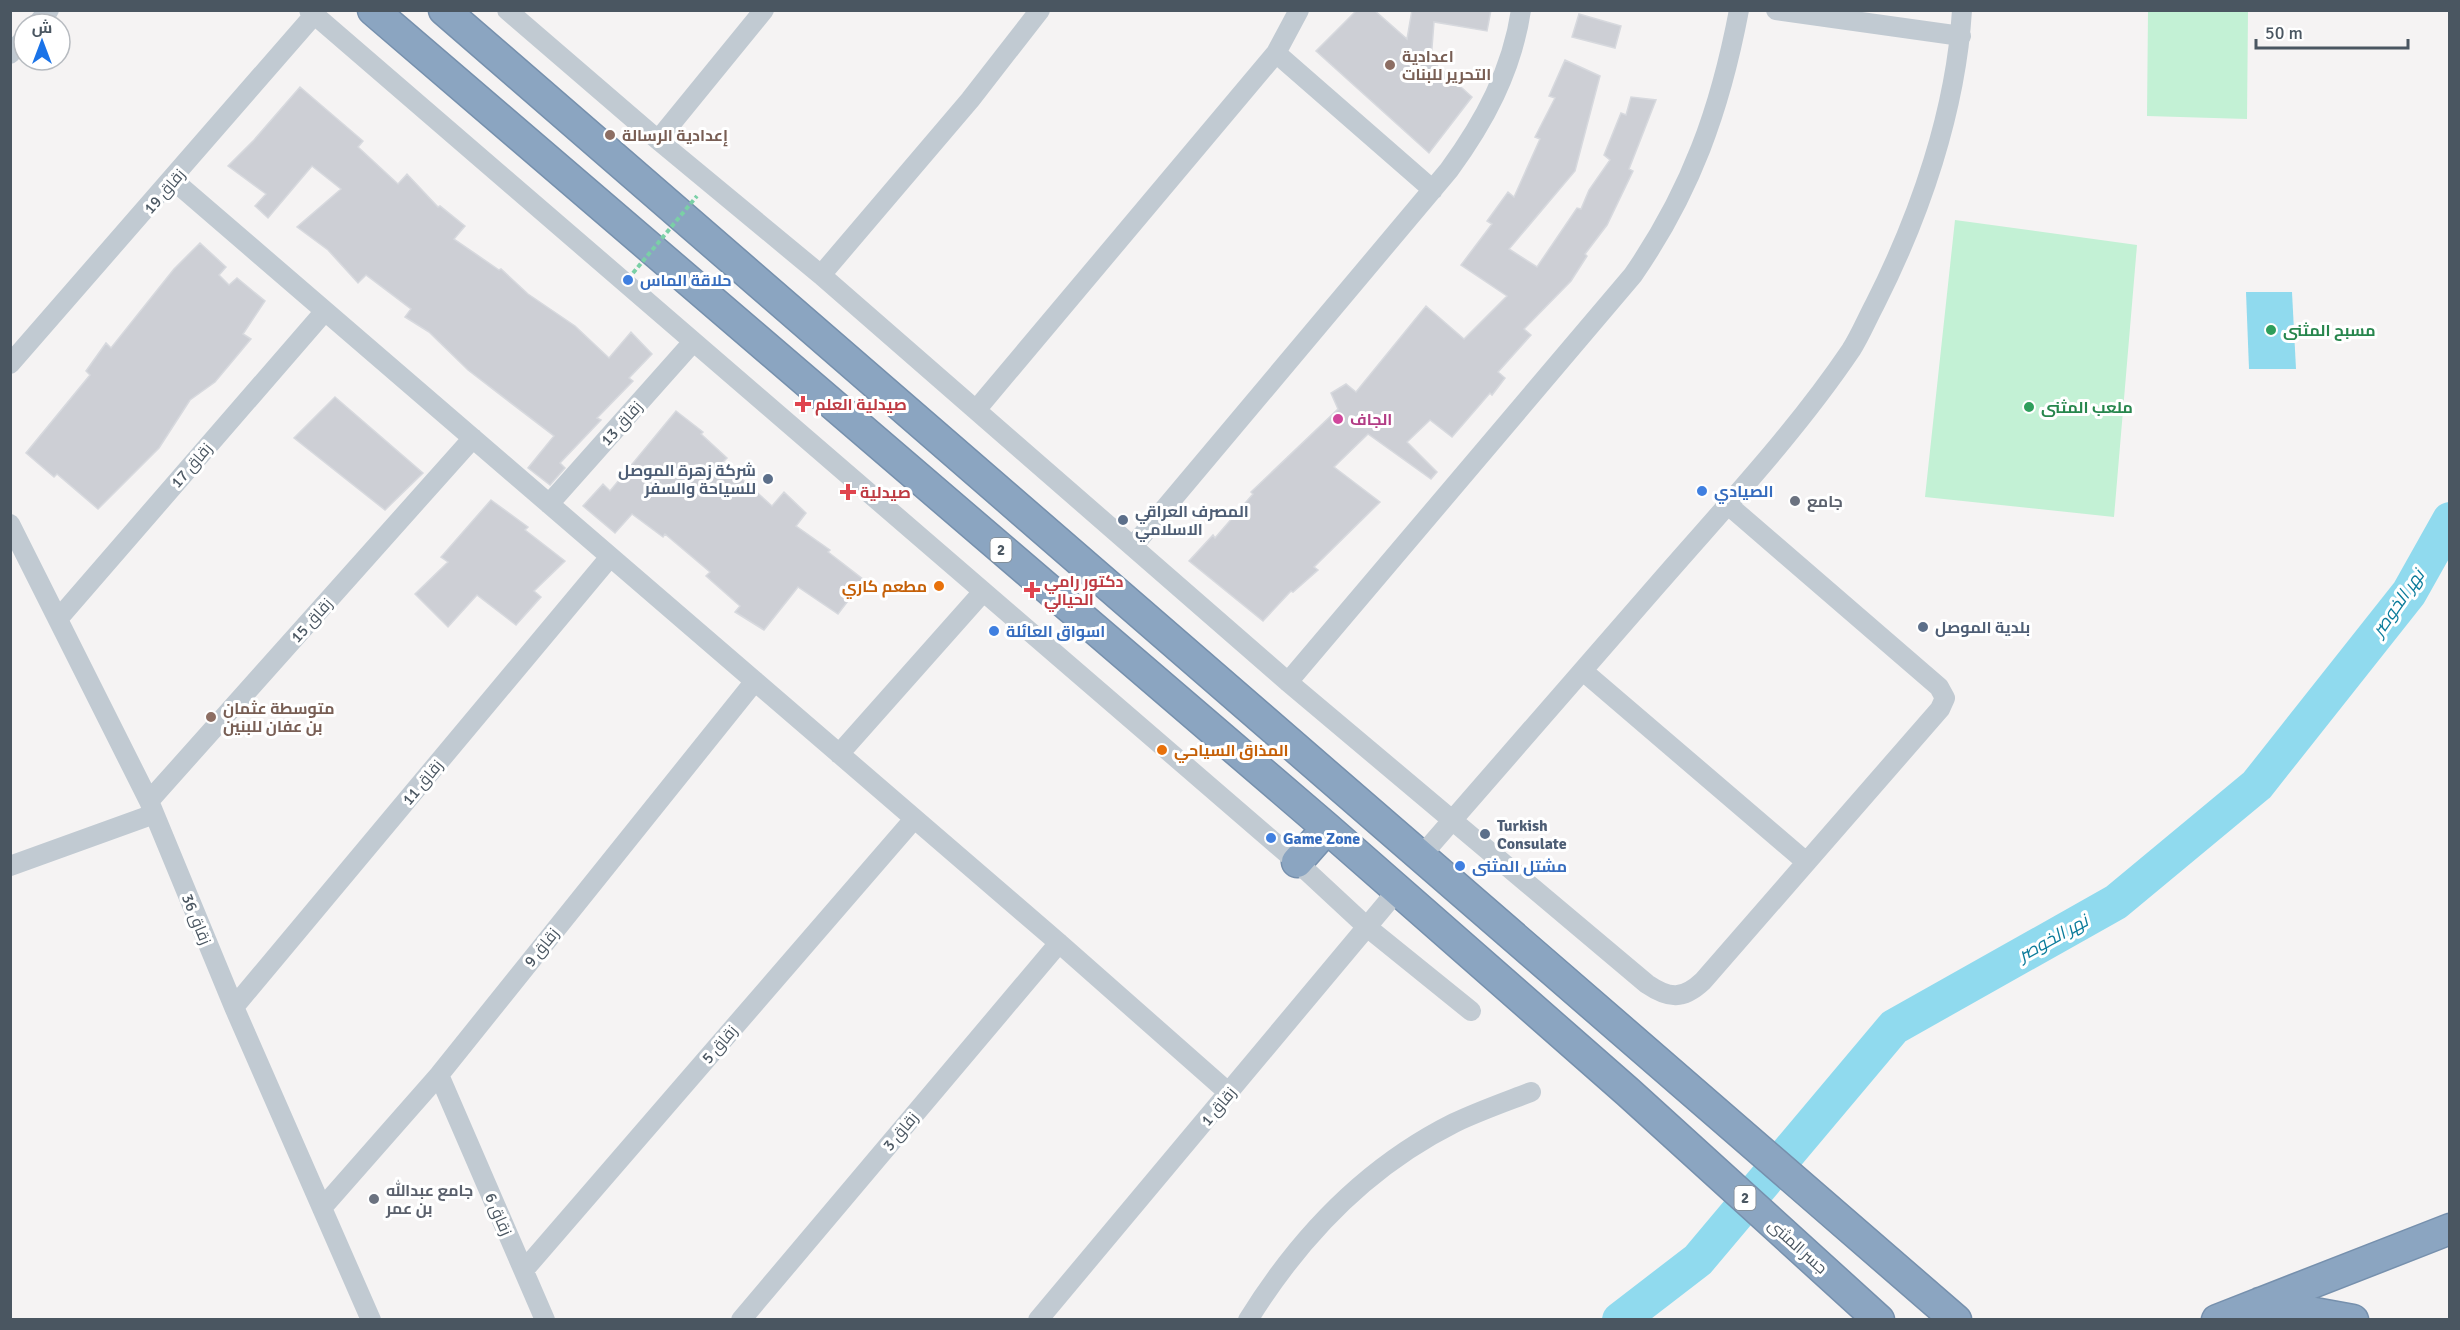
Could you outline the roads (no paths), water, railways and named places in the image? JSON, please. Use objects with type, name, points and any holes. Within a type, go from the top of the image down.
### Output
[{"type":"highway","name":"2","points":[[373,10],[1327,828],[1396,892]]},
{"type":"highway","points":[[444,10],[1658,1059],[1956,1320]]},
{"type":"highway","points":[[1297,862],[1327,828]]},
{"type":"highway","name":"جسر المثنى","points":[[1396,892],[1628,1092],[1871,1312]]},
{"type":"highway","points":[[2217,1320],[2450,1229]]},
{"type":"highway","points":[[2260,1303],[2353,1320]]},
{"type":"street","points":[[507,10],[658,140],[821,275],[1451,821],[1647,984],[1662,995],[1676,997],[1690,993],[1703,981],[1805,861],[1940,709],[1945,698],[1939,687],[1727,504]]},
{"type":"street","points":[[658,140],[764,10]]},
{"type":"street","points":[[821,275],[970,100],[1040,10]]},
{"type":"street","points":[[976,410],[1276,53],[1299,10]]},
{"type":"street","points":[[1134,545],[1433,190],[1473,137],[1492,105],[1508,62],[1521,10]]},
{"type":"street","points":[[1288,682],[1633,275],[1658,240],[1676,207],[1705,142],[1726,75],[1739,10]]},
{"type":"street","points":[[1776,10],[1961,36]]},
{"type":"street","points":[[1422,855],[1727,504],[1829,381],[1853,347],[1888,278],[1916,210],[1943,123],[1961,36],[1962,10]]},
{"type":"street","points":[[312,13],[982,593],[1297,862],[1367,927],[1471,1011]]},
{"type":"street","name":"زقاق 19","points":[[10,364],[173,180],[312,13]]},
{"type":"street","points":[[1276,53],[1433,190]]},
{"type":"street","points":[[173,180],[1059,943],[1229,1093]]},
{"type":"street","name":"زقاق 17","points":[[58,619],[325,311]]},
{"type":"street","name":"زقاق 13","points":[[549,504],[693,342]]},
{"type":"street","name":"زقاق 15","points":[[152,808],[473,438]]},
{"type":"street","name":"زقاق 36","points":[[10,524],[152,808],[234,1007],[371,1320]]},
{"type":"street","name":"زقاق 11","points":[[234,1007],[610,556]]},
{"type":"street","points":[[840,754],[982,593]]},
{"type":"street","points":[[1583,670],[1805,861]]},
{"type":"street","name":"زقاق 9","points":[[322,1208],[439,1075],[755,681]]},
{"type":"street","points":[[10,866],[152,808]]},
{"type":"street","name":"زقاق 5","points":[[524,1270],[915,819]]},
{"type":"street","name":"زقاق 1","points":[[1038,1320],[1396,892]]},
{"type":"street","name":"زقاق 3","points":[[741,1320],[1059,943]]},
{"type":"street","name":"زقاق 6","points":[[439,1075],[545,1320]]},
{"type":"street","points":[[1248,1320],[1270,1284],[1312,1231],[1337,1204],[1409,1149],[1454,1123],[1531,1092]]},
{"type":"water","name":"مسبح المثنى","points":[[2246,292],[2292,292],[2296,369],[2249,369]]},
{"type":"waterway","name":"نهر الخوصر","points":[[1620,1320],[1698,1260],[1894,1027],[2116,902],[2257,785],[2409,593],[2450,520]]},
{"type":"place","name":"اعدادية التحرير للبنات","points":[[1390,65]]},
{"type":"place","name":"إعدادية الرسالة","points":[[610,135]]},
{"type":"place","name":"حلاقة الماس","points":[[628,280]]},
{"type":"place","name":"مسبح المثنى","points":[[2271,330]]},
{"type":"place","name":"صيدلية العلم","points":[[803,404]]},
{"type":"place","name":"ملعب المثنى","points":[[2029,407]]},
{"type":"place","name":"الجاف","points":[[1338,419]]},
{"type":"place","name":"شركة زهرة الموصل للسياحة والسفر","points":[[768,479]]},
{"type":"place","name":"الصيادي","points":[[1702,491]]},
{"type":"place","name":"صيدلية","points":[[848,492]]},
{"type":"place","name":"جامع","points":[[1795,501]]},
{"type":"place","name":"المصرف العراقي الاسلامي","points":[[1123,520]]},
{"type":"place","name":"مطعم كاري","points":[[939,586]]},
{"type":"place","name":"دكتور رامي الحيالي","points":[[1032,590]]},
{"type":"place","name":"بلدية الموصل","points":[[1923,627]]},
{"type":"place","name":"اسواق العائلة","points":[[994,631]]},
{"type":"place","name":"متوسطة عثمان بن عفان للبنين","points":[[211,717]]},
{"type":"place","name":"المذاق السياحي","points":[[1162,750]]},
{"type":"place","name":"Turkish Consulate","points":[[1485,834]]},
{"type":"place","name":"Game Zone","points":[[1271,838]]},
{"type":"place","name":"مشتل المثنى","points":[[1460,866]]},
{"type":"place","name":"جامع عبدالله بن عمر","points":[[374,1199]]}]
